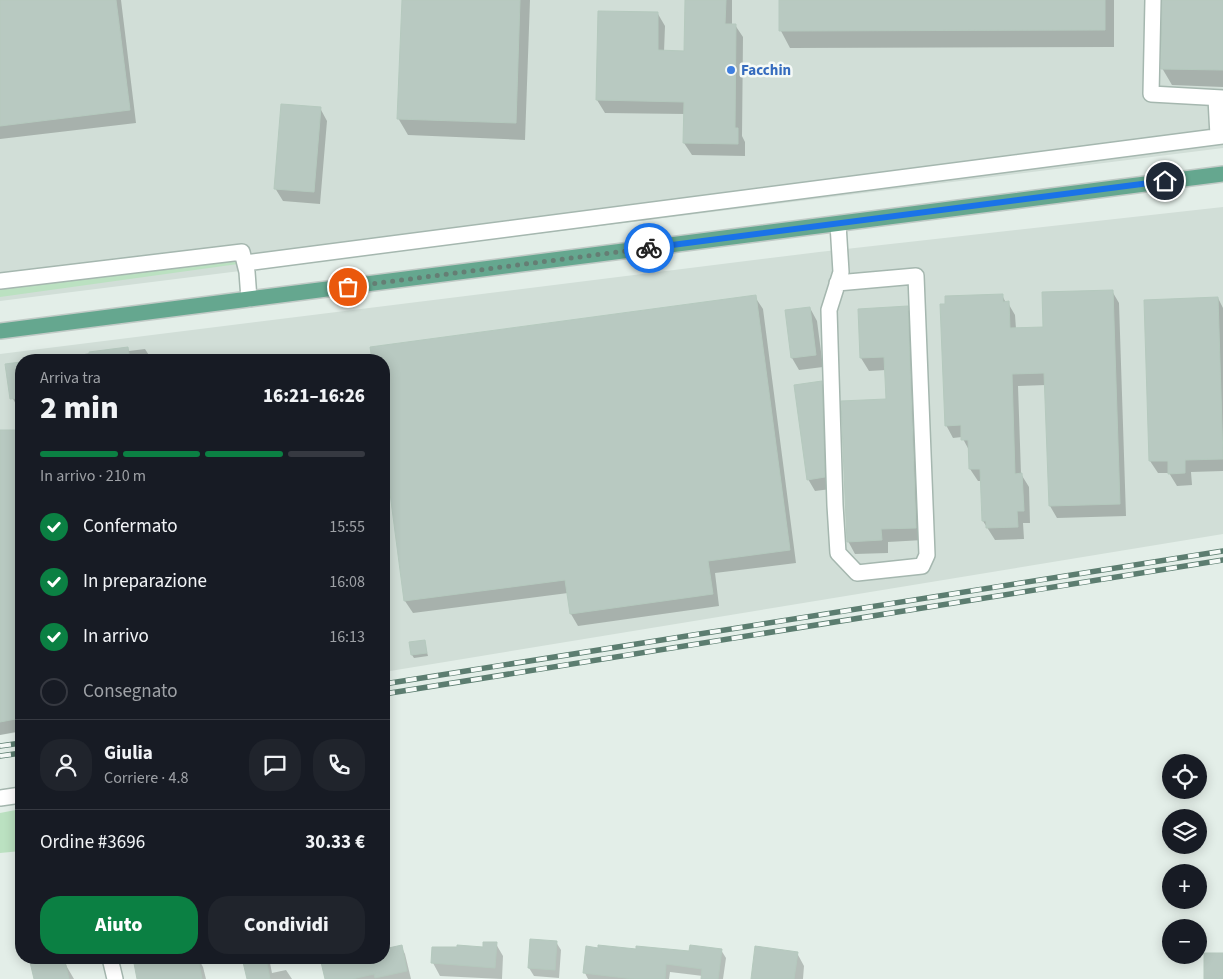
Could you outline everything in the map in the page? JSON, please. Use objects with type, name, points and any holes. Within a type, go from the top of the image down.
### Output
[{"type":"main road","points":[[0,331],[1223,174]]},
{"type":"street","points":[[245,263],[1220,136],[1220,98],[1151,94],[1153,0]]},
{"type":"street","points":[[837,283],[916,276],[927,555],[922,566],[857,573],[838,553],[834,505],[829,310],[837,283],[841,272],[838,224]]},
{"type":"street","points":[[0,281],[242,252],[247,272],[249,299]]},
{"type":"street","points":[[0,798],[15,796]]},
{"type":"street","points":[[111,964],[115,979]]},
{"type":"shaded area","points":[[0,0],[1223,0],[1223,148],[0,301]]},
{"type":"shaded area","points":[[1223,207],[1223,534],[390,671],[390,354],[15,354],[15,733],[0,735],[0,354],[819,252]]},
{"type":"green space","points":[[242,252],[245,263],[0,297],[0,281]]},
{"type":"green space","points":[[15,810],[15,852],[0,853],[0,813]]},
{"type":"building","points":[[0,0],[116,0],[130,110],[0,126]]},
{"type":"building","points":[[402,0],[520,0],[516,123],[397,119]]},
{"type":"building","points":[[685,0],[726,0],[725,24],[736,24],[735,128],[738,128],[738,144],[683,143],[684,102],[596,100],[598,11],[658,12],[658,50],[684,51]]},
{"type":"building","points":[[779,0],[1105,0],[1105,30],[779,31]]},
{"type":"building","points":[[1162,0],[1223,0],[1223,70],[1161,69]]},
{"type":"building","points":[[281,104],[321,107],[314,192],[274,189]]},
{"type":"building","points":[[1113,290],[1120,504],[1049,506],[1044,373],[1012,374],[1015,474],[1022,473],[1024,511],[1017,511],[1018,527],[986,528],[986,521],[982,521],[980,469],[969,469],[968,440],[961,440],[961,425],[945,426],[940,304],[945,304],[945,296],[1003,294],[1003,302],[1009,301],[1010,328],[1043,327],[1042,292]]},
{"type":"building","points":[[756,295],[790,550],[708,561],[713,594],[570,614],[565,580],[404,601],[390,493],[390,354],[371,354],[370,347]]},
{"type":"building","points":[[1218,297],[1223,459],[1185,460],[1185,473],[1168,474],[1168,461],[1149,461],[1144,300]]},
{"type":"building","points":[[908,306],[916,528],[881,529],[882,540],[847,542],[841,401],[886,399],[884,357],[860,358],[858,309]]},
{"type":"building","points":[[810,307],[816,355],[791,358],[785,310]]},
{"type":"building","points":[[128,347],[129,354],[89,354],[89,352]]},
{"type":"building","points":[[15,363],[15,399],[10,399],[5,364]]},
{"type":"building","points":[[822,381],[825,477],[807,480],[794,385]]},
{"type":"building","points":[[0,430],[15,430],[15,719],[0,722]]},
{"type":"building","points":[[425,640],[427,653],[411,655],[409,642]]},
{"type":"building","points":[[530,939],[557,941],[555,970],[528,968]]},
{"type":"building","points":[[483,942],[497,942],[495,968],[431,963],[432,947],[457,947],[457,945],[483,947]]},
{"type":"building","points":[[402,945],[407,971],[375,978],[374,974],[352,979],[325,979],[321,964],[390,964],[390,948]]},
{"type":"building","points":[[598,945],[636,949],[636,946],[689,951],[690,945],[722,949],[718,979],[701,979],[702,969],[666,964],[665,979],[634,979],[583,973],[586,946],[598,948]]},
{"type":"building","points":[[755,946],[798,952],[794,979],[751,979]]},
{"type":"building","points":[[1207,953],[1223,953],[1223,979],[1204,979],[1204,964],[1207,964]]},
{"type":"building","points":[[30,964],[65,964],[69,979],[34,979]]},
{"type":"building","points":[[134,964],[199,964],[202,979],[137,979]]},
{"type":"building","points":[[243,964],[267,964],[270,979],[247,979]]},
{"type":"railway","points":[[390,683],[1223,551]]},
{"type":"railway","points":[[390,693],[1223,560]]},
{"type":"railway","points":[[0,746],[15,744]]},
{"type":"railway","points":[[0,756],[15,754]]},
{"type":"way so far","points":[[348,287],[649,248]]},
{"type":"place","name":"Facchin","points":[[731,70]]},
{"type":"route","points":[[649,248],[1165,181]]}]
